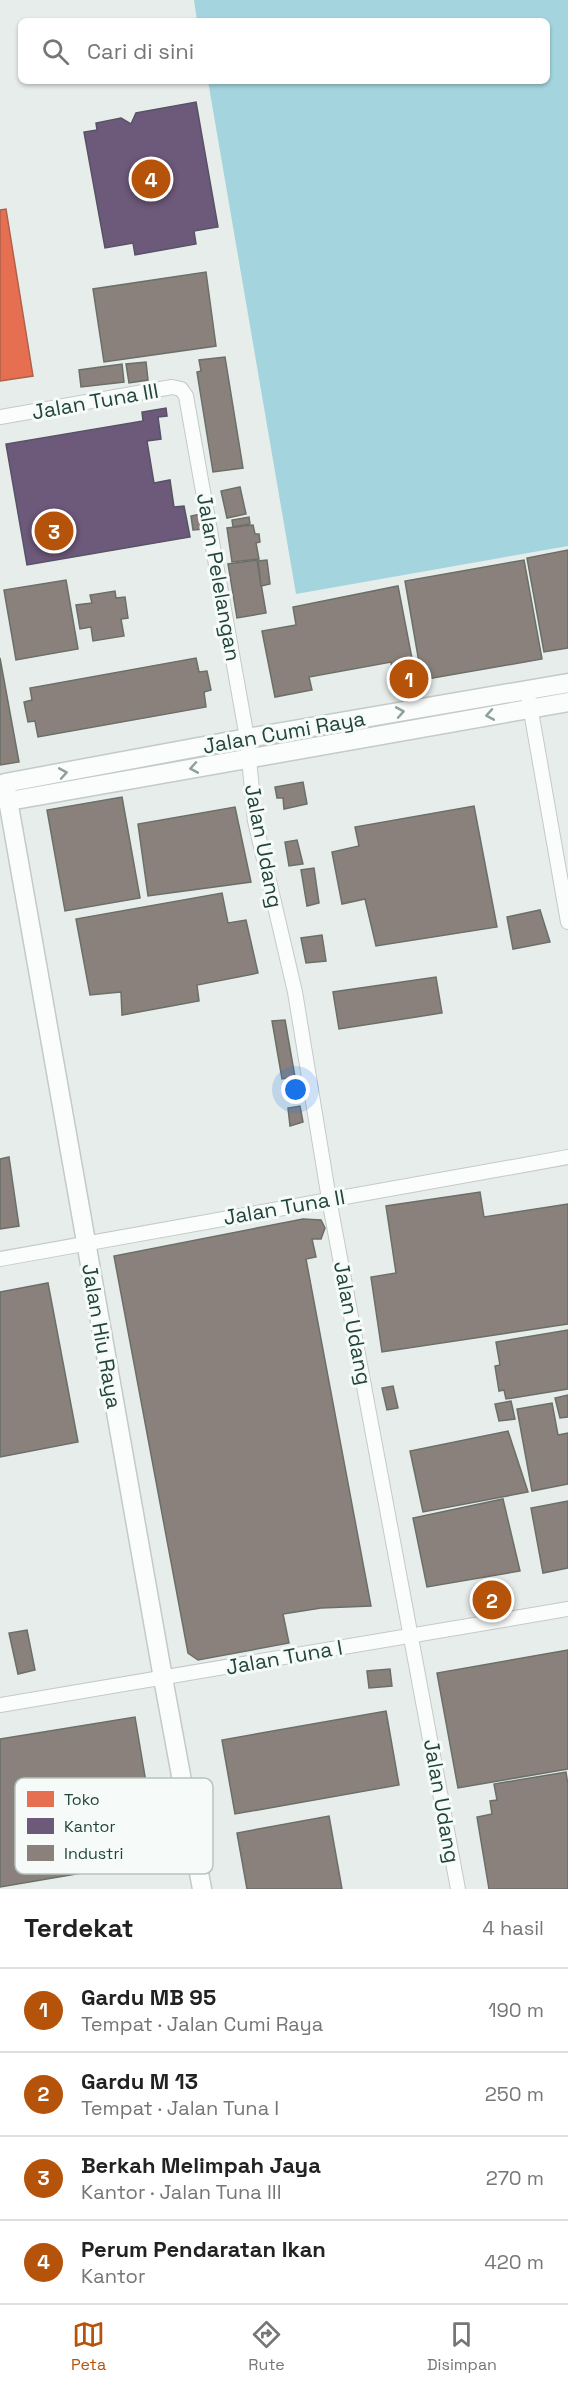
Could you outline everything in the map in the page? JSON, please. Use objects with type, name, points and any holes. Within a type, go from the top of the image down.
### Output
[{"type":"street","name":"Jalan Tuna III","points":[[0,417],[172,387],[180,389],[186,396]]},
{"type":"street","name":"Jalan Pelelangan","points":[[186,396],[249,758]]},
{"type":"street","name":"Jalan Cumi Raya","points":[[4,793],[106,784],[369,736],[529,699],[568,683]]},
{"type":"street","name":"Jalan Cumi Raya","points":[[4,793],[102,766],[366,718],[529,699],[568,702]]},
{"type":"street","points":[[529,699],[568,922]]},
{"type":"street","points":[[366,718],[369,736]]},
{"type":"street","points":[[157,755],[151,760],[150,767],[154,772],[162,774]]},
{"type":"street","name":"Jalan Udang","points":[[249,758],[255,821],[295,992],[330,1199],[458,1889]]},
{"type":"street","points":[[102,766],[114,769],[116,773],[114,779],[106,784]]},
{"type":"street","name":"Jalan Hiu Raya","points":[[4,793],[181,1778]]},
{"type":"street","name":"Jalan Tuna II","points":[[0,1259],[568,1157]]},
{"type":"street","name":"Jalan Tuna I","points":[[0,1705],[568,1609]]},
{"type":"street","name":"Jalan Hiu Raya","points":[[199,1874],[202,1889]]},
{"type":"water","points":[[194,0],[568,0],[568,546],[296,594],[209,84],[550,84],[550,18],[197,18]]},
{"type":"building: Toko","points":[[6,209],[33,376],[0,381],[0,210]]},
{"type":"building: Kantor","points":[[196,102],[218,227],[194,231],[196,244],[135,255],[133,243],[105,248],[84,132],[97,130],[96,123],[121,118],[131,124],[136,113]]},
{"type":"building: Kantor","points":[[166,408],[167,416],[158,417],[161,439],[147,441],[154,483],[170,480],[174,507],[184,506],[190,537],[27,565],[6,444],[143,421],[142,412]]},
{"type":"building: Industri","points":[[206,272],[216,346],[104,362],[93,289]]},
{"type":"building: Industri","points":[[225,357],[243,468],[213,472],[197,372],[201,371],[199,360]]},
{"type":"building: Industri","points":[[146,362],[148,380],[129,383],[126,364]]},
{"type":"building: Industri","points":[[122,364],[124,382],[81,387],[79,370]]},
{"type":"building: Industri","points":[[240,487],[246,514],[227,518],[221,491]]},
{"type":"building: Industri","points":[[201,514],[204,529],[193,530],[191,516]]},
{"type":"building: Industri","points":[[249,517],[250,524],[233,527],[232,520]]},
{"type":"building: Industri","points":[[253,525],[255,534],[259,534],[260,542],[256,543],[259,559],[232,562],[227,528]]},
{"type":"building: Industri","points":[[568,550],[568,648],[544,652],[527,558]]},
{"type":"building: Industri","points":[[257,560],[266,613],[237,618],[228,564]]},
{"type":"building: Industri","points":[[267,560],[270,584],[261,586],[258,561]]},
{"type":"building: Industri","points":[[524,560],[542,659],[422,680],[405,581]]},
{"type":"building: Industri","points":[[66,580],[78,649],[16,660],[4,590]]},
{"type":"building: Industri","points":[[398,586],[414,669],[393,673],[391,662],[309,677],[312,690],[275,697],[262,631],[296,625],[293,607]]},
{"type":"building: Industri","points":[[115,591],[116,598],[125,597],[128,618],[121,619],[124,636],[93,641],[91,627],[80,629],[76,605],[92,603],[90,595]]},
{"type":"building: Industri","points":[[0,658],[19,762],[0,765]]},
{"type":"building: Industri","points":[[196,658],[199,672],[207,671],[211,690],[204,692],[206,707],[38,737],[35,721],[28,722],[24,702],[32,700],[30,688]]},
{"type":"building: Industri","points":[[303,782],[307,804],[284,809],[283,798],[277,798],[275,787]]},
{"type":"building: Industri","points":[[122,797],[140,898],[65,911],[47,810]]},
{"type":"building: Industri","points":[[474,806],[497,927],[376,946],[365,899],[342,904],[332,852],[359,846],[355,827]]},
{"type":"building: Industri","points":[[235,807],[251,882],[148,896],[138,824]]},
{"type":"building: Industri","points":[[297,840],[303,864],[289,866],[285,842]]},
{"type":"building: Industri","points":[[314,868],[319,903],[307,906],[301,870]]},
{"type":"building: Industri","points":[[222,893],[228,923],[246,920],[258,973],[197,985],[199,1001],[122,1015],[121,992],[90,995],[76,919]]},
{"type":"building: Industri","points":[[540,910],[550,942],[513,949],[507,917]]},
{"type":"building: Industri","points":[[322,935],[326,961],[306,963],[301,938]]},
{"type":"building: Industri","points":[[436,977],[442,1013],[339,1029],[333,992]]},
{"type":"building: Industri","points":[[285,1020],[295,1077],[282,1079],[272,1021]]},
{"type":"building: Industri","points":[[296,1086],[297,1095],[286,1098],[283,1088]]},
{"type":"building: Industri","points":[[300,1106],[303,1122],[290,1126],[288,1108]]},
{"type":"building: Industri","points":[[9,1157],[19,1226],[0,1229],[0,1159]]},
{"type":"building: Industri","points":[[480,1192],[484,1217],[568,1204],[568,1324],[382,1352],[371,1277],[396,1273],[386,1206]]},
{"type":"building: Industri","points":[[303,1219],[321,1220],[325,1228],[321,1239],[312,1239],[316,1257],[306,1259],[371,1606],[321,1608],[283,1614],[289,1643],[198,1660],[188,1653],[114,1256]]},
{"type":"building: Industri","points":[[48,1283],[78,1442],[0,1457],[0,1292]]},
{"type":"building: Industri","points":[[568,1330],[568,1389],[506,1399],[504,1390],[499,1391],[495,1366],[500,1365],[496,1342]]},
{"type":"building: Industri","points":[[393,1386],[398,1408],[387,1410],[382,1388]]},
{"type":"building: Industri","points":[[568,1395],[568,1417],[560,1418],[555,1398]]},
{"type":"building: Industri","points":[[511,1401],[515,1419],[499,1421],[495,1404]]},
{"type":"building: Industri","points":[[552,1403],[558,1435],[568,1433],[568,1484],[532,1491],[517,1409]]},
{"type":"building: Industri","points":[[508,1431],[528,1492],[423,1512],[410,1451]]},
{"type":"building: Industri","points":[[503,1499],[520,1571],[427,1587],[413,1518]]},
{"type":"building: Industri","points":[[568,1501],[568,1568],[543,1573],[531,1508]]},
{"type":"building: Industri","points":[[497,1592],[499,1607],[486,1608],[485,1593]]},
{"type":"building: Industri","points":[[27,1630],[35,1670],[18,1674],[9,1633]]},
{"type":"building: Industri","points":[[568,1650],[568,1769],[458,1788],[437,1673]]},
{"type":"building: Industri","points":[[390,1669],[392,1686],[369,1688],[367,1671]]},
{"type":"building: Industri","points":[[386,1711],[399,1785],[235,1814],[222,1740]]},
{"type":"building: Industri","points":[[135,1717],[145,1778],[15,1778],[15,1874],[77,1874],[0,1887],[0,1739]]},
{"type":"building: Industri","points":[[566,1772],[568,1889],[489,1889],[477,1817],[492,1814],[490,1801],[497,1800],[494,1784]]},
{"type":"building: Industri","points":[[329,1816],[342,1889],[247,1889],[237,1833]]},
{"type":"place","name":"Perum Pendaratan Ikan","points":[[151,179]]},
{"type":"place","name":"Berkah Melimpah Jaya","points":[[54,531]]},
{"type":"place","name":"Gardu MB 95","points":[[409,679]]},
{"type":"place","name":"Gardu M 13","points":[[492,1600]]}]
